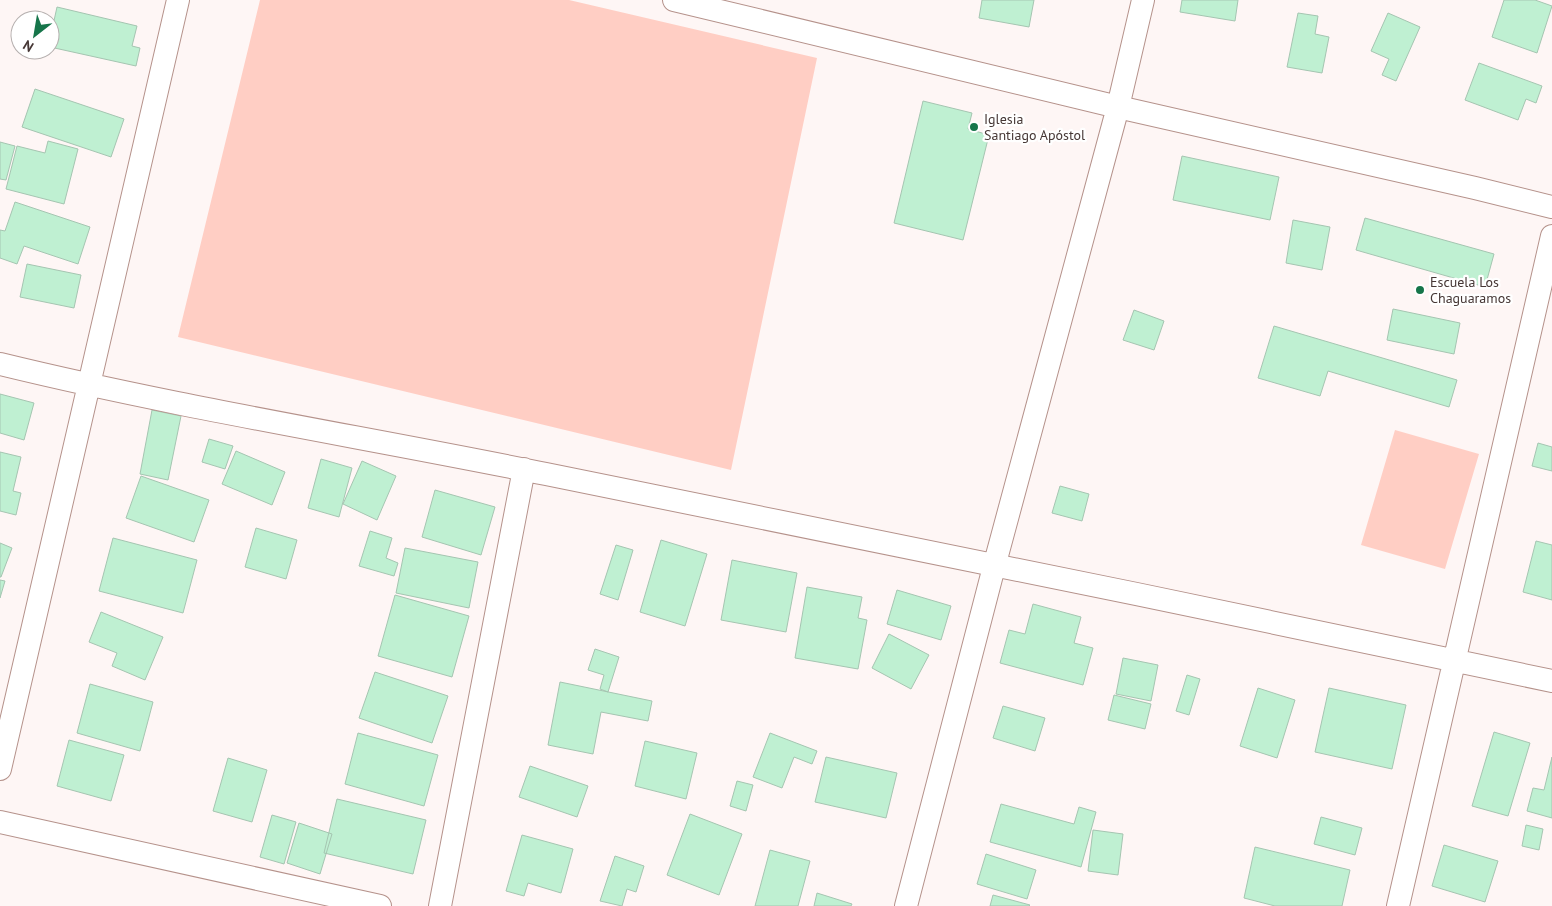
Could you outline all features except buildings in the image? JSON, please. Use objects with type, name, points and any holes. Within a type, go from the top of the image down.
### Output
[{"type":"street","points":[[0,769],[178,0]]},
{"type":"street","points":[[674,0],[1118,107],[1552,207]]},
{"type":"street","points":[[906,906],[995,563],[1118,107],[1143,0]]},
{"type":"street","points":[[1398,906],[1552,236]]},
{"type":"street","points":[[0,364],[89,386],[524,469],[995,563],[1552,681]]},
{"type":"street","points":[[440,906],[524,469]]},
{"type":"street","points":[[0,822],[380,906]]},
{"type":"shaded area","points":[[260,0],[569,0],[817,58],[731,470],[178,337]]},
{"type":"shaded area","points":[[1395,430],[1479,454],[1445,569],[1361,545]]},
{"type":"place","name":"Iglesia Santiago Apóstol","points":[[974,127]]},
{"type":"place","name":"Escuela Los Chaguaramos","points":[[1420,290]]}]
